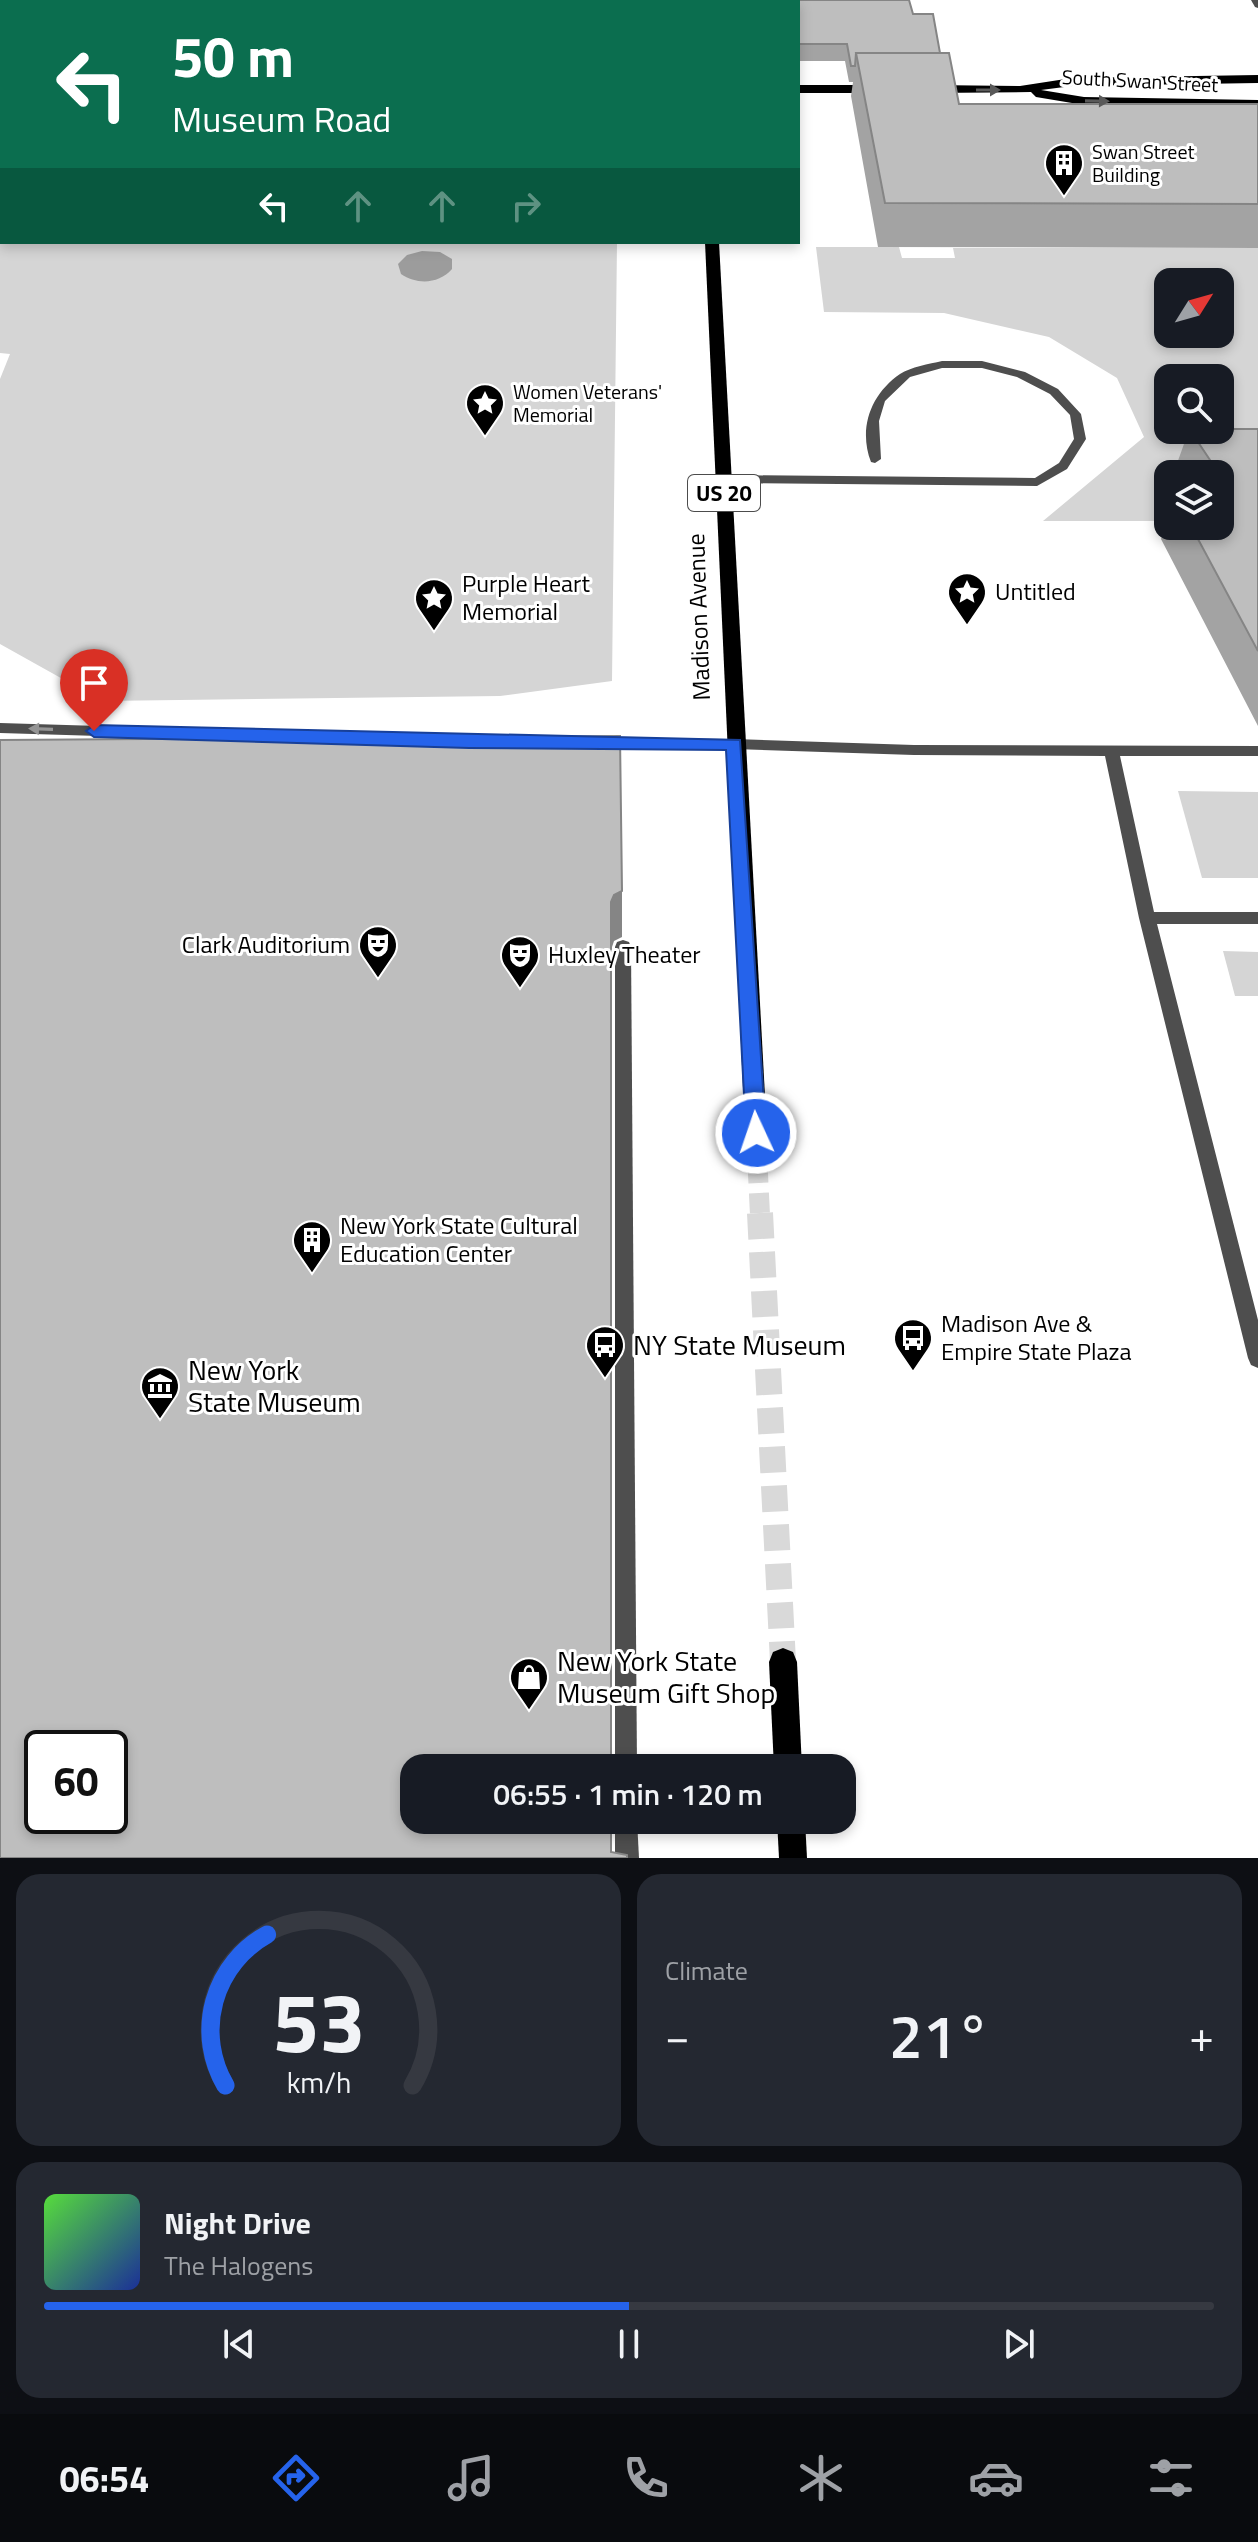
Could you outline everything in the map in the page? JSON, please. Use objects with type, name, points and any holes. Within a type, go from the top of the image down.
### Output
[{"type":"main road","name":"South Swan Street","points":[[1020,90],[1072,82],[1258,79]]},
{"type":"main road","points":[[800,89],[893,89]]},
{"type":"main road","name":"South Swan Street","points":[[909,89],[1020,90],[1084,101],[1258,104]]},
{"type":"main road","name":"Madison Avenue","points":[[712,244],[734,744],[756,1133]]},
{"type":"main road","points":[[783,1662],[787,1754]]},
{"type":"main road","points":[[792,1834],[793,1858]]},
{"type":"street","points":[[724,479],[1037,482],[1063,467],[1078,448],[1080,425],[1067,401],[1041,381],[1004,367],[963,362],[928,368],[897,381],[879,400],[872,428],[875,459]]},
{"type":"street","points":[[0,728],[375,739]]},
{"type":"street","points":[[581,743],[914,750],[1258,751]]},
{"type":"street","points":[[1111,750],[1147,918],[1258,1358]]},
{"type":"street","points":[[1147,918],[1258,918]]},
{"type":"street","points":[[623,947],[626,1754]]},
{"type":"street","points":[[626,1834],[627,1858]]},
{"type":"shaded area","points":[[0,244],[617,244],[612,681],[500,696],[102,701],[0,644],[0,379],[10,354],[0,353]]},
{"type":"shaded area","points":[[816,247],[899,247],[902,258],[955,258],[953,248],[1258,248],[1258,469],[1234,469],[1234,460],[1154,460],[1154,521],[1043,521],[1144,437],[1117,378],[1049,337],[944,313],[824,312]]},
{"type":"shaded area","points":[[422,251],[440,252],[452,259],[452,269],[441,278],[428,281],[414,280],[401,274],[398,264],[407,255]]},
{"type":"shaded area","points":[[1178,791],[1258,792],[1258,878],[1202,878]]},
{"type":"shaded area","points":[[1223,951],[1258,952],[1258,996],[1235,996]]},
{"type":"building","points":[[800,0],[909,0],[913,14],[933,14],[940,53],[856,53],[855,66],[851,66],[847,44],[800,44]]},
{"type":"building","points":[[856,53],[949,53],[959,104],[1258,104],[1258,204],[885,203]]},
{"type":"building","points":[[1234,429],[1258,429],[1258,651],[1199,540],[1234,540],[1234,460],[1210,460],[1199,444],[1234,444]]},
{"type":"building","name":"New York State Cultural Education Center","points":[[620,736],[622,891],[614,895],[611,902],[611,1754],[400,1754],[400,1834],[611,1834],[611,1852],[627,1855],[627,1858],[0,1858],[0,740]]},
{"type":"tunnel","points":[[756,1133],[760,1215]]},
{"type":"tunnel","points":[[760,1213],[783,1662]]},
{"type":"place","name":"Swan Street Building","points":[[1064,197]]},
{"type":"place","name":"Women Veterans' Memorial","points":[[485,437]]},
{"type":"place","name":"Untitled","points":[[967,626]]},
{"type":"place","name":"Purple Heart Memorial","points":[[434,632]]},
{"type":"place","name":"Clark Auditorium","points":[[378,979]]},
{"type":"place","name":"Huxley Theater","points":[[520,989]]},
{"type":"place","name":"New York State Cultural Education Center","points":[[312,1274]]},
{"type":"place","name":"Madison Ave & Empire State Plaza","points":[[913,1372]]},
{"type":"place","name":"NY State Museum","points":[[605,1379]]},
{"type":"place","name":"New York State Museum","points":[[160,1420]]},
{"type":"place","name":"New York State Museum Gift Shop","points":[[529,1711]]},
{"type":"route","points":[[94,731],[469,742],[734,744],[756,1133]]}]
